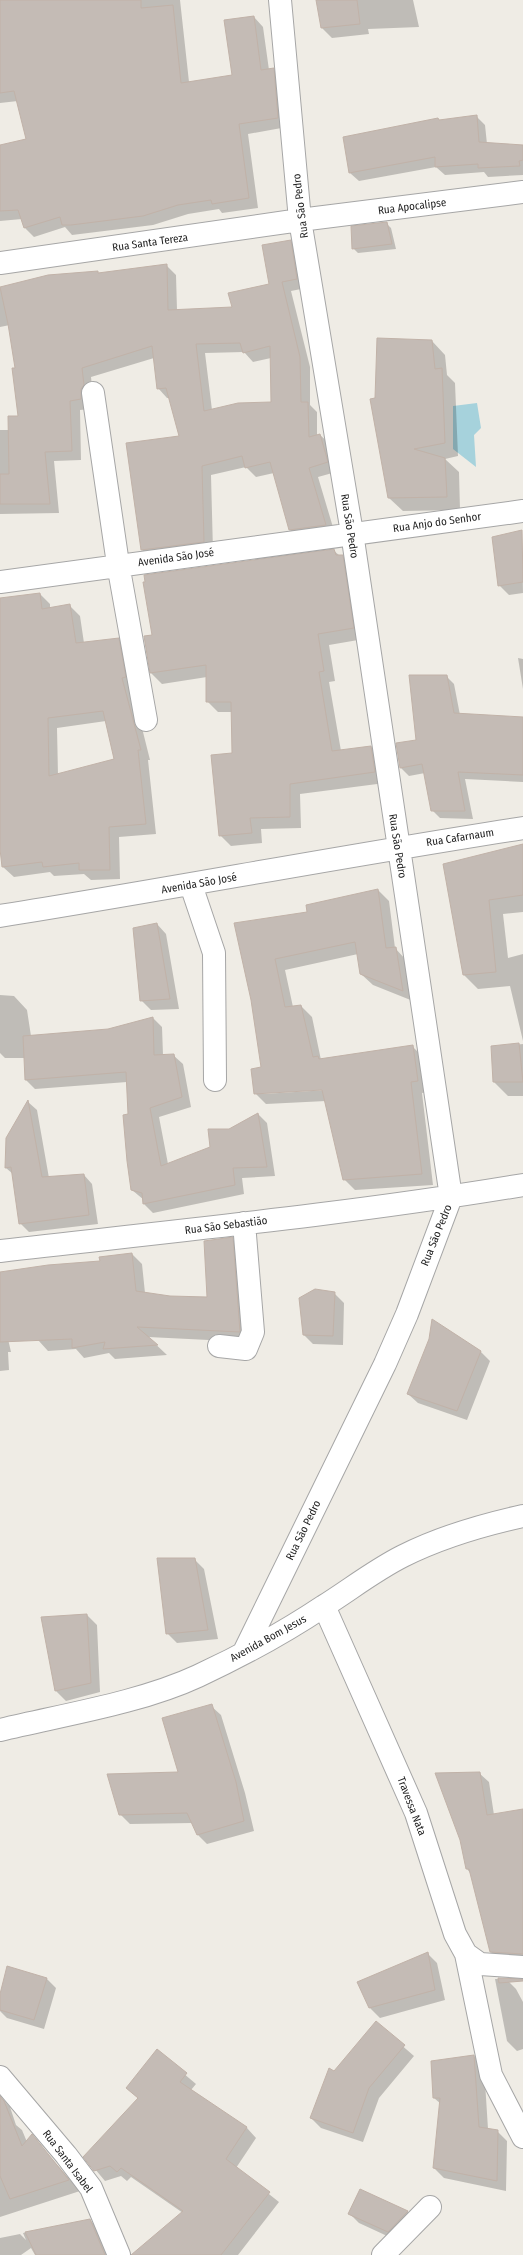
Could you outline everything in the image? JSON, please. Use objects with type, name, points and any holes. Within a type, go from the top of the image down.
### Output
[{"type":"street","name":"Rua São Pedro","points":[[244,1652],[385,1364],[407,1314],[451,1197],[352,533],[300,220],[280,0]]},
{"type":"street","name":"Rua Apocalipse","points":[[300,220],[523,192]]},
{"type":"street","name":"Rua Santa Tereza","points":[[0,263],[300,220]]},
{"type":"street","points":[[93,393],[118,564],[146,720]]},
{"type":"street","name":"Rua Anjo do Senhor","points":[[352,533],[523,511]]},
{"type":"street","name":"Avenida São José","points":[[0,582],[118,564],[352,533]]},
{"type":"street","name":"Rua Cafarnaum","points":[[398,847],[523,828]]},
{"type":"street","name":"Avenida São José","points":[[0,916],[191,885],[398,847]]},
{"type":"street","points":[[191,885],[214,953],[215,1080]]},
{"type":"street","name":"Rua São Sebastião","points":[[0,1251],[244,1223],[451,1197],[523,1185]]},
{"type":"street","points":[[219,1346],[246,1349],[254,1332],[244,1223]]},
{"type":"street","name":"Avenida Bom Jesus","points":[[0,1730],[134,1698],[196,1676],[244,1652],[324,1606],[351,1586],[404,1555],[477,1526],[523,1516]]},
{"type":"street","name":"Travessa Nata","points":[[324,1606],[416,1813],[455,1934],[466,1954],[480,1964],[523,1967]]},
{"type":"street","points":[[466,1954],[491,2075],[523,2137]]},
{"type":"street","name":"Rua Santa Isabel","points":[[0,2077],[66,2155],[90,2188],[119,2255]]},
{"type":"street","points":[[383,2255],[430,2207]]},
{"type":"water","points":[[477,403],[481,428],[474,435],[476,467],[453,449],[453,406]]},
{"type":"building","points":[[0,0],[141,0],[141,8],[173,5],[181,83],[232,75],[224,20],[254,16],[261,70],[274,68],[278,118],[239,124],[249,198],[212,204],[211,200],[178,205],[143,216],[71,225],[62,225],[60,217],[24,228],[18,210],[0,211],[0,145],[26,139],[14,91],[0,93]]},
{"type":"building","points":[[316,0],[357,0],[360,24],[321,28]]},
{"type":"building","points":[[477,115],[479,142],[523,145],[523,160],[519,161],[520,166],[478,168],[478,164],[435,167],[435,157],[349,173],[343,137],[438,118],[439,120]]},
{"type":"building","points":[[387,222],[392,244],[352,249],[351,226]]},
{"type":"building","points":[[291,240],[297,279],[282,282],[300,357],[301,402],[308,402],[309,437],[320,434],[328,462],[309,468],[326,525],[289,530],[270,462],[245,468],[242,456],[202,466],[204,542],[141,550],[126,443],[179,436],[166,388],[157,389],[152,346],[82,368],[84,385],[81,389],[81,399],[70,401],[72,451],[45,452],[50,504],[0,504],[0,474],[9,474],[8,416],[18,416],[12,368],[15,368],[0,287],[48,275],[98,271],[98,273],[167,264],[168,310],[232,307],[228,293],[269,284],[262,245]],"holes":[[[240,343],[243,353],[270,346],[271,402],[238,403],[204,411],[196,344]]]},
{"type":"building","points":[[377,338],[432,340],[435,369],[442,368],[445,443],[414,449],[445,458],[447,497],[388,498],[370,399],[375,398]]},
{"type":"building","points":[[522,530],[523,582],[498,586],[492,537]]},
{"type":"building","points":[[334,549],[336,555],[343,555],[354,628],[318,634],[324,671],[319,672],[332,751],[371,746],[375,772],[290,784],[290,817],[250,818],[252,833],[219,836],[211,755],[232,753],[231,702],[206,702],[206,665],[150,673],[144,636],[152,635],[143,582],[145,582],[144,575]]},
{"type":"building","points":[[40,593],[42,609],[70,604],[76,643],[119,638],[126,677],[122,678],[141,750],[138,750],[146,824],[109,827],[110,870],[79,870],[79,863],[43,867],[42,862],[2,867],[0,849],[0,598]],"holes":[[[103,711],[114,759],[49,776],[48,718]]]},
{"type":"building","points":[[409,675],[447,675],[454,713],[523,717],[523,775],[458,772],[465,811],[431,811],[422,764],[400,768],[396,743],[416,740]]},
{"type":"building","points":[[523,844],[523,895],[489,900],[496,972],[463,975],[443,864]]},
{"type":"building","points":[[378,889],[386,948],[396,947],[403,991],[360,974],[355,942],[275,959],[285,1007],[301,1005],[313,1057],[318,1056],[319,1059],[413,1045],[418,1081],[411,1082],[422,1174],[343,1180],[322,1090],[254,1094],[251,1069],[261,1067],[251,1000],[234,923],[307,912],[306,905]]},
{"type":"building","points":[[157,923],[170,999],[140,1001],[133,928]]},
{"type":"building","points":[[153,1017],[154,1055],[174,1054],[182,1097],[150,1108],[161,1166],[210,1147],[208,1129],[229,1129],[258,1113],[267,1167],[233,1168],[235,1185],[143,1204],[142,1193],[131,1190],[127,1161],[123,1115],[128,1114],[126,1072],[25,1080],[23,1036],[108,1029]]},
{"type":"building","points":[[519,1043],[523,1082],[493,1082],[491,1046]]},
{"type":"building","points":[[28,1100],[42,1177],[84,1174],[89,1215],[19,1224],[11,1167],[5,1168],[6,1138]]},
{"type":"building","points":[[233,1237],[240,1332],[137,1327],[158,1345],[103,1349],[105,1342],[72,1348],[72,1339],[0,1342],[0,1272],[48,1265],[100,1261],[99,1257],[132,1253],[136,1291],[170,1296],[207,1297],[204,1241]]},
{"type":"building","points":[[315,1289],[335,1292],[333,1336],[303,1335],[299,1298]]},
{"type":"building","points":[[432,1319],[481,1351],[457,1411],[407,1394],[429,1339]]},
{"type":"building","points":[[157,1558],[195,1558],[208,1630],[166,1634]]},
{"type":"building","points":[[87,1614],[91,1683],[55,1691],[41,1617]]},
{"type":"building","points":[[212,1704],[236,1782],[244,1821],[197,1835],[187,1813],[119,1815],[107,1774],[178,1772],[162,1718]]},
{"type":"building","points":[[480,1772],[487,1815],[523,1809],[523,1954],[490,1952],[469,1869],[466,1869],[460,1840],[435,1773]]},
{"type":"building","points":[[428,1952],[435,1990],[369,2008],[357,1982]]},
{"type":"building","points":[[7,1966],[47,1978],[34,2020],[0,2010],[0,1994]]},
{"type":"building","points":[[498,1978],[523,1979],[523,1981],[499,1983]]},
{"type":"building","points":[[376,2021],[405,2045],[369,2088],[353,2133],[310,2118],[329,2068],[334,2071]]},
{"type":"building","points":[[157,2049],[187,2073],[180,2082],[247,2127],[226,2159],[270,2192],[221,2255],[131,2255],[183,2211],[121,2168],[117,2172],[110,2166],[94,2171],[83,2157],[138,2098],[126,2088]]},
{"type":"building","points":[[474,2055],[479,2127],[498,2130],[497,2181],[433,2168],[440,2098],[433,2098],[431,2061]]},
{"type":"building","points":[[0,2096],[4,2101],[22,2146],[32,2134],[69,2180],[10,2199],[0,2176]]},
{"type":"building","points":[[360,2189],[408,2211],[388,2232],[348,2214]]},
{"type":"building","points":[[90,2219],[105,2255],[36,2255],[25,2232]]}]
